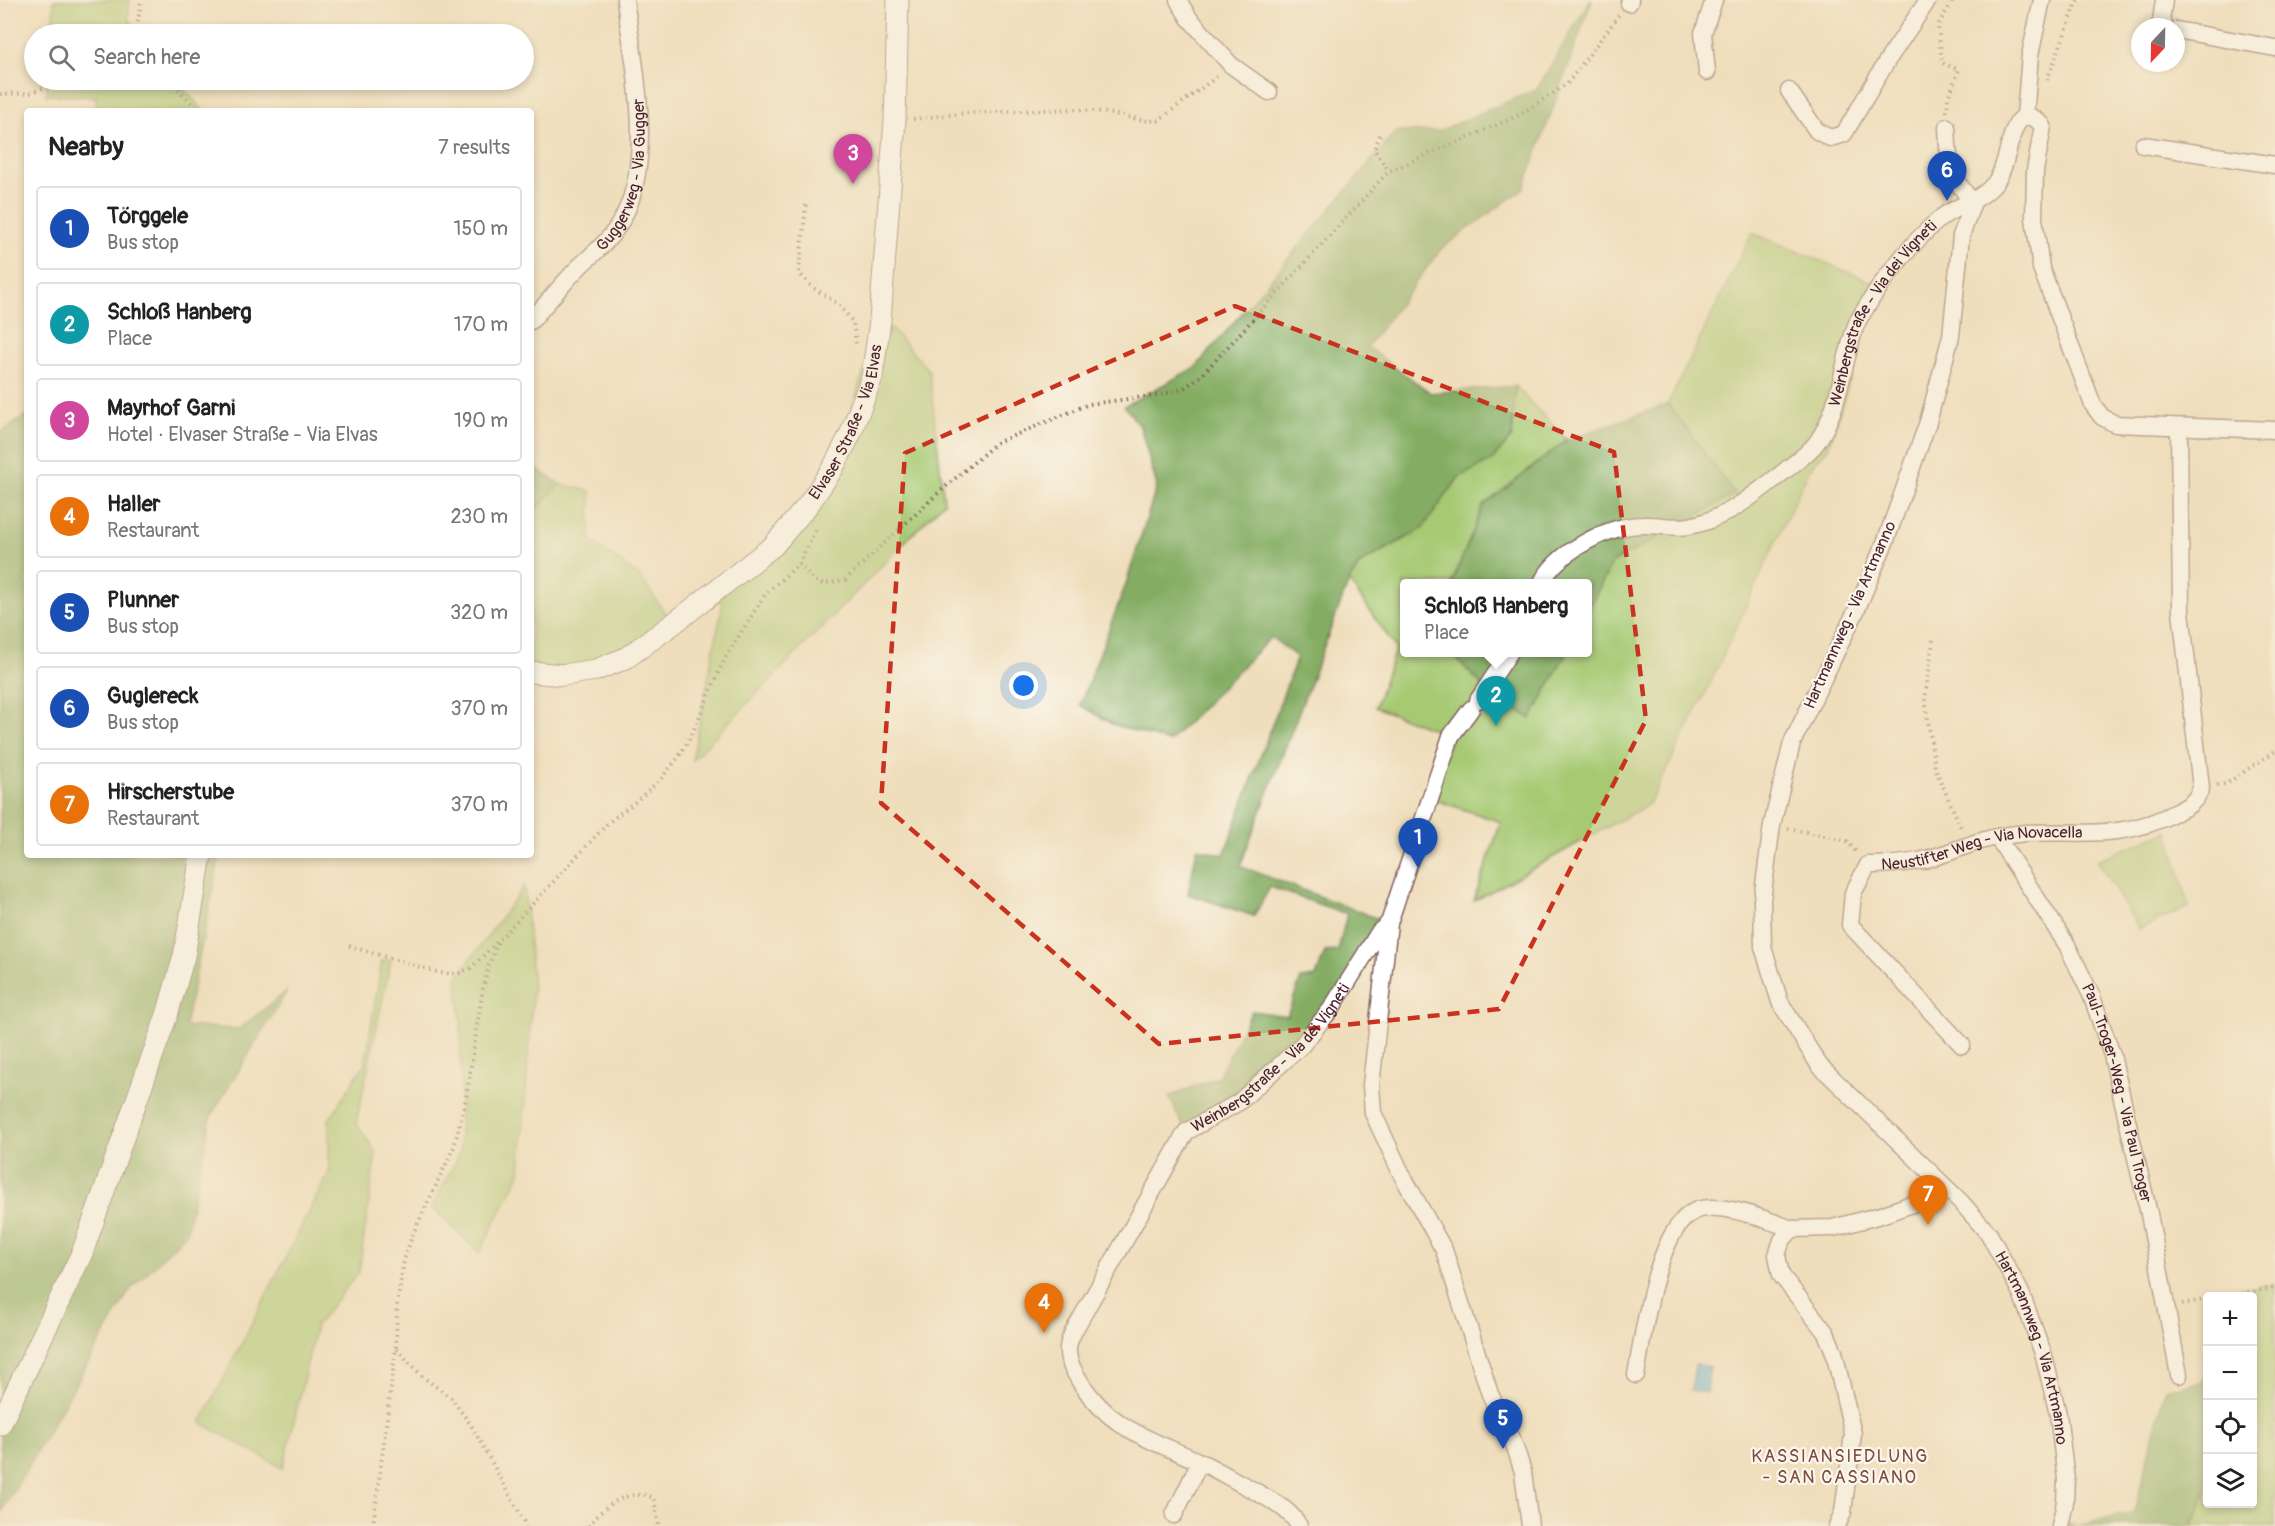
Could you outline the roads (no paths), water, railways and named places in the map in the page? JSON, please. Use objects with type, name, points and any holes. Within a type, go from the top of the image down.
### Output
[{"type":"street","name":"Guggerweg - Via Gugger","points":[[534,318],[579,267],[608,240],[620,223],[630,202],[639,154],[640,127],[636,73],[625,0]]},
{"type":"street","name":"Elvaser Straße - Via Elvas","points":[[534,672],[563,675],[596,670],[626,658],[772,546],[808,505],[833,468],[850,435],[872,377],[880,321],[895,120],[898,0]]},
{"type":"street","points":[[1178,0],[1189,18],[1231,65],[1269,92]]},
{"type":"street","points":[[1707,72],[1703,33],[1714,0]]},
{"type":"street","points":[[1789,91],[1817,131],[1830,138],[1844,134],[1887,61],[1928,0]]},
{"type":"street","points":[[2042,0],[2030,55],[2025,117],[2032,117],[2043,126],[2035,171],[2034,218],[2042,268],[2093,405],[2102,417],[2115,424],[2275,430]]},
{"type":"street","points":[[2161,18],[2164,0]]},
{"type":"street","points":[[2185,32],[2275,48]]},
{"type":"street","name":"Weinbergstraße - Via dei Vigneti","points":[[1545,579],[1561,559],[1588,540],[1613,531],[1641,524],[1686,527],[1714,519],[1746,502],[1819,441],[1830,417],[1857,321],[1904,255],[1944,216],[1973,202],[1996,182],[2004,168],[2015,128],[2025,117]]},
{"type":"street","points":[[1947,127],[1949,165],[1953,178],[1973,202]]},
{"type":"street","points":[[2143,145],[2275,165]]},
{"type":"street","name":"Hartmannweg - Via Artmanno","points":[[1973,202],[1961,236],[1951,336],[1928,422],[1882,550],[1856,611],[1792,743],[1772,825],[1762,900],[1763,947],[1780,1002],[1819,1065],[1989,1234],[2021,1293],[2044,1356],[2058,1414],[2066,1479],[2065,1502],[2060,1526]]},
{"type":"street","name":"Neustifter Weg - Via Novacella","points":[[1962,1045],[1850,925],[1853,893],[1868,865],[1919,861],[1997,837],[2019,834],[2101,834],[2132,829],[2158,822],[2197,799],[2201,788],[2181,611],[2179,428]]},
{"type":"street","name":"Weinbergstraße - Via dei Vigneti","points":[[1507,657],[1451,736],[1389,923],[1371,1085],[1373,1113],[1402,1175],[1444,1250],[1490,1394],[1515,1447],[1523,1472],[1530,1526]]},
{"type":"street","name":"Paul-Troger-Weg - Via Paul Troger","points":[[1997,837],[2067,945],[2092,997],[2112,1055],[2149,1214],[2179,1375]]},
{"type":"street","points":[[0,1425],[82,1253],[163,1026],[184,956],[200,858]]},
{"type":"street","name":"Weinbergstraße - Via dei Vigneti","points":[[1299,1526],[1294,1517],[1277,1504],[1200,1462],[1123,1427],[1103,1412],[1087,1392],[1071,1364],[1068,1351],[1070,1340],[1186,1132],[1239,1102],[1302,1045],[1331,1009],[1379,932],[1389,923]]},
{"type":"street","points":[[1636,1375],[1650,1300],[1663,1253],[1680,1223],[1695,1211],[1711,1209],[1748,1213],[1792,1230],[1833,1228],[1881,1215],[1948,1191]]},
{"type":"street","points":[[1792,1230],[1782,1240],[1777,1255],[1781,1275],[1826,1333],[1834,1352],[1853,1434],[1843,1512],[1837,1526]]},
{"type":"street","points":[[1174,1515],[1200,1462]]},
{"type":"water","points":[[1695,1365],[1710,1367],[1706,1393],[1691,1391]]},
{"type":"place","name":"Mayrhof Garni","points":[[853,184]]},
{"type":"place","name":"Guglereck","points":[[1947,201]]},
{"type":"place","name":"Schloß Hanberg","points":[[1496,726]]},
{"type":"place","name":"Törggele","points":[[1418,868]]},
{"type":"place","name":"Hirscherstube","points":[[1928,1225]]},
{"type":"place","name":"Haller","points":[[1044,1333]]},
{"type":"place","name":"Plunner","points":[[1503,1449]]},
{"type":"district","name":"KASSIANSIEDLUNG - SAN CASSIANO","points":[[1840,1466]]}]
